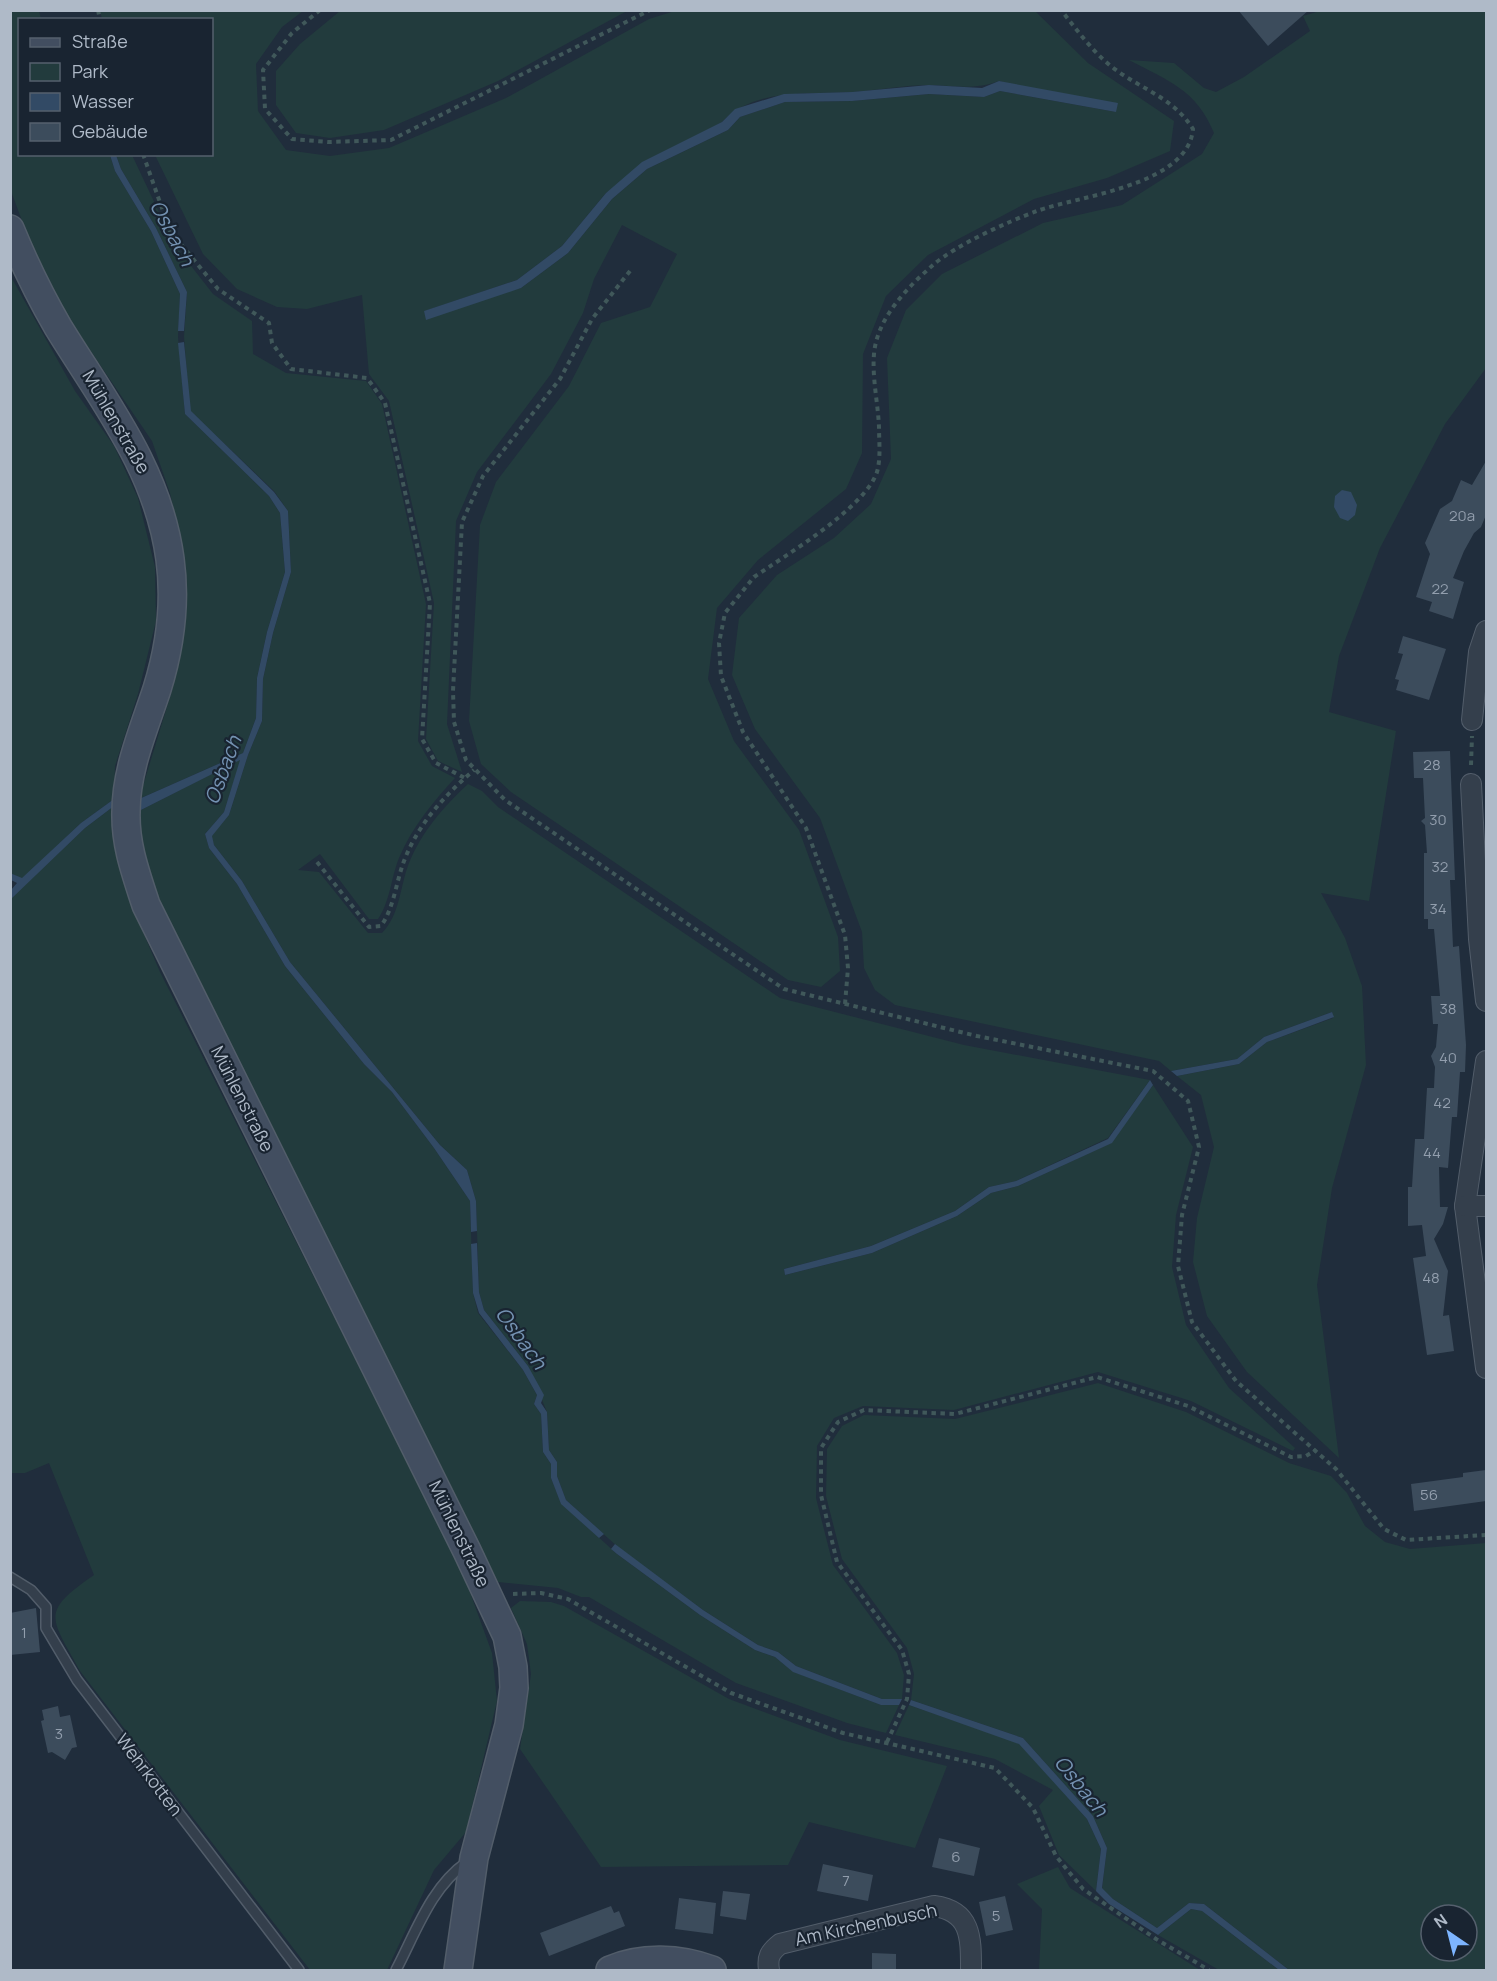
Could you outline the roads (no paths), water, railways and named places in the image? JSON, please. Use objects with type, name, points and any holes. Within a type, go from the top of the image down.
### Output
[{"type":"street","name":"Mühlenstraße","points":[[10,230],[42,300],[137,454],[152,486],[166,537],[172,577],[172,616],[163,668],[131,772],[126,807],[129,852],[146,905],[492,1600],[507,1636],[513,1667],[514,1688],[508,1725],[474,1858],[458,1971]]},
{"type":"street","points":[[1472,720],[1486,630]]},
{"type":"street","points":[[1471,784],[1481,856],[1479,939],[1486,1001]]},
{"type":"street","points":[[1486,1061],[1465,1206],[1486,1368]]},
{"type":"street","points":[[1465,1206],[1486,1206]]},
{"type":"street","name":"Am Kirchenbusch","points":[[769,1971],[767,1959],[772,1950],[780,1944],[934,1906],[946,1908],[964,1922],[971,1939],[971,1971]]},
{"type":"street","points":[[610,1971],[638,1962],[656,1960],[681,1961],[712,1971]]},
{"type":"lane","name":"Wehrkotten","points":[[11,1577],[31,1590],[46,1607],[46,1628],[77,1680],[299,1971]]},
{"type":"lane","points":[[396,1971],[438,1889],[454,1871],[474,1858]]},
{"type":"water","points":[[999,81],[1118,103],[1116,112],[1000,91],[984,97],[929,94],[852,101],[785,102],[740,117],[728,130],[647,169],[612,199],[568,253],[521,288],[426,320],[424,311],[517,280],[562,246],[606,193],[642,162],[722,122],[735,109],[784,94],[852,92],[929,85],[982,88]]},
{"type":"water","points":[[110,156],[116,156],[121,169],[156,228],[187,292],[184,331],[178,331],[180,294],[151,231],[115,171]]},
{"type":"water","points":[[184,342],[191,411],[274,492],[288,511],[291,572],[273,633],[263,679],[262,721],[248,755],[229,815],[212,836],[214,845],[242,881],[290,962],[440,1145],[467,1170],[476,1201],[477,1231],[471,1232],[470,1201],[434,1148],[392,1092],[364,1064],[285,966],[237,884],[209,848],[205,834],[224,812],[240,760],[139,811],[139,799],[243,753],[256,718],[257,678],[267,632],[285,572],[280,513],[269,496],[185,414],[178,343]]},
{"type":"water","points":[[1342,490],[1351,492],[1357,505],[1355,515],[1348,521],[1340,518],[1334,507],[1335,496]]},
{"type":"water","points":[[114,799],[114,806],[85,828],[11,899],[11,890],[17,883],[11,880],[10,873],[22,878],[81,823]]},
{"type":"water","points":[[1332,1012],[1334,1017],[1267,1042],[1239,1064],[1177,1076],[1171,1071],[1237,1059],[1264,1037]]},
{"type":"water","points":[[1150,1080],[1153,1085],[1112,1143],[1018,1186],[991,1193],[957,1216],[872,1253],[785,1275],[784,1269],[871,1246],[955,1211],[989,1187],[1016,1181],[1108,1139]]},
{"type":"water","points":[[477,1243],[479,1292],[484,1310],[528,1366],[544,1395],[541,1403],[547,1412],[549,1450],[557,1462],[557,1476],[566,1500],[604,1534],[599,1538],[561,1504],[551,1478],[551,1464],[543,1452],[541,1414],[534,1404],[537,1395],[523,1370],[479,1313],[473,1293],[471,1244]]},
{"type":"water","points":[[615,1544],[703,1610],[758,1645],[778,1652],[796,1666],[882,1699],[902,1699],[899,1705],[881,1705],[793,1672],[775,1657],[755,1650],[700,1615],[611,1549]]},
{"type":"water","points":[[911,1700],[1023,1738],[1093,1816],[1107,1848],[1102,1888],[1113,1899],[1157,1928],[1189,1903],[1204,1904],[1289,1970],[1279,1970],[1202,1911],[1191,1909],[1158,1935],[1109,1904],[1096,1891],[1101,1849],[1087,1819],[1019,1744],[909,1705]]},
{"type":"water label","name":"Osbach","points":[[172,233]]},
{"type":"water label","name":"Osbach","points":[[223,770]]},
{"type":"water label","name":"Osbach","points":[[521,1338]]},
{"type":"water label","name":"Osbach","points":[[1081,1786]]}]
